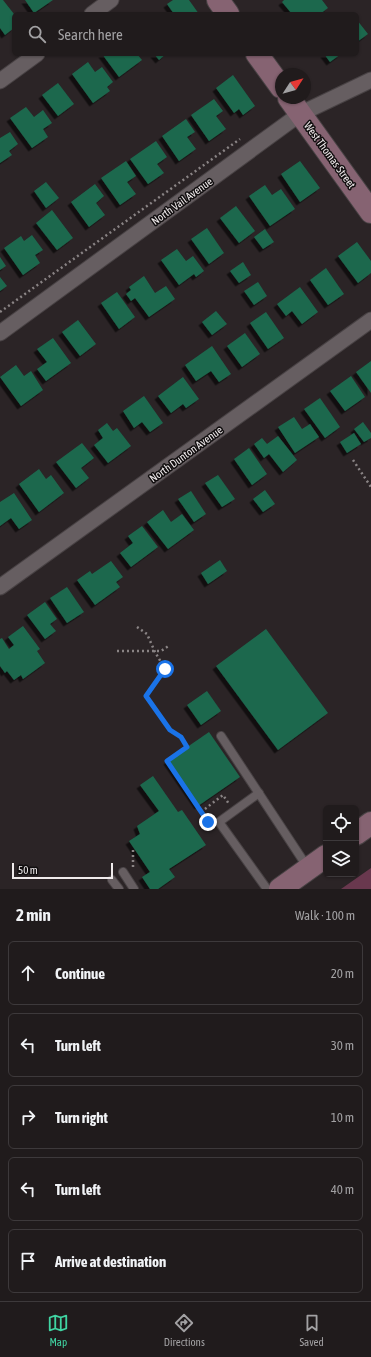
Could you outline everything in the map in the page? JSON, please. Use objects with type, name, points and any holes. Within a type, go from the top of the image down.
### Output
[{"type":"street","points":[[95,12],[112,0]]},
{"type":"street","points":[[218,0],[227,12]]},
{"type":"street","points":[[0,81],[34,56]]},
{"type":"street","points":[[258,56],[275,79]]},
{"type":"street","name":"North Vail Avenue","points":[[0,333],[295,106],[371,80]]},
{"type":"street","name":"West Thomas Street","points":[[295,106],[371,212]]},
{"type":"street","name":"North Dunton Avenue","points":[[0,587],[371,320]]},
{"type":"street","points":[[359,832],[371,823]]},
{"type":"street","points":[[280,889],[323,858]]},
{"type":"lane","points":[[221,736],[309,868]]},
{"type":"lane","points":[[259,793],[219,822],[267,889]]},
{"type":"lane","points":[[123,872],[134,889]]},
{"type":"lane","points":[[112,880],[119,889]]},
{"type":"path","points":[[0,312],[244,135]]},
{"type":"path","points":[[352,460],[371,487]]},
{"type":"path","points":[[137,627],[147,634],[165,669],[146,696],[170,730],[181,737],[187,747],[167,761],[208,822],[219,822]]},
{"type":"path","points":[[117,651],[161,652],[170,645]]},
{"type":"path","points":[[201,812],[223,796],[234,811]]},
{"type":"shaded area","points":[[371,868],[371,889],[341,889],[359,877]]},
{"type":"building","points":[[0,0],[3,0],[12,12],[12,30],[5,35],[0,28]]},
{"type":"building","points":[[25,0],[53,0],[35,12],[33,12]]},
{"type":"building","points":[[173,0],[189,0],[198,12],[173,12],[167,4]]},
{"type":"building","points":[[284,0],[322,0],[328,8],[323,12],[290,12],[282,2]]},
{"type":"building","points":[[359,23],[368,34],[359,41]]},
{"type":"building","points":[[103,56],[139,56],[142,60],[119,77]]},
{"type":"building","points":[[156,56],[164,56],[159,60]]},
{"type":"building","points":[[326,56],[338,56],[330,62]]},
{"type":"building","points":[[88,62],[95,72],[102,67],[113,82],[107,87],[110,91],[93,103],[72,74]]},
{"type":"building","points":[[233,75],[255,106],[243,115],[239,109],[234,113],[216,88]]},
{"type":"building","points":[[58,83],[74,104],[58,116],[42,95]]},
{"type":"building","points":[[214,99],[223,111],[216,116],[226,129],[209,141],[191,115]]},
{"type":"building","points":[[26,107],[34,117],[43,110],[52,123],[43,129],[48,137],[32,148],[10,118]]},
{"type":"building","points":[[186,119],[195,132],[187,137],[196,149],[179,161],[162,136]]},
{"type":"building","points":[[10,132],[18,144],[9,151],[12,155],[0,163],[0,138]]},
{"type":"building","points":[[156,141],[167,157],[157,164],[164,173],[148,184],[130,159]]},
{"type":"building","points":[[126,161],[136,176],[127,182],[136,194],[120,205],[101,178]]},
{"type":"building","points":[[300,161],[320,188],[300,202],[281,174]]},
{"type":"building","points":[[46,182],[59,198],[46,208],[34,191]]},
{"type":"building","points":[[95,184],[104,196],[96,203],[105,215],[89,227],[71,202]]},
{"type":"building","points":[[265,185],[272,195],[281,189],[295,209],[270,226],[249,196]]},
{"type":"building","points":[[236,206],[255,231],[239,243],[220,218]]},
{"type":"building","points":[[52,210],[73,238],[57,250],[36,223]]},
{"type":"building","points":[[207,228],[224,253],[209,264],[191,239]]},
{"type":"building","points":[[265,229],[274,242],[263,249],[254,237]]},
{"type":"building","points":[[32,235],[43,250],[35,255],[40,263],[23,275],[4,248],[21,236],[24,241]]},
{"type":"building","points":[[357,242],[371,261],[371,273],[358,283],[338,256]]},
{"type":"building","points":[[177,249],[186,261],[193,256],[204,271],[196,277],[194,274],[179,285],[161,260]]},
{"type":"building","points":[[0,257],[6,266],[0,270]]},
{"type":"building","points":[[243,262],[251,275],[239,283],[230,271]]},
{"type":"building","points":[[326,268],[344,294],[328,305],[310,280]]},
{"type":"building","points":[[144,276],[155,293],[166,286],[175,299],[149,317],[135,298],[131,301],[126,294],[131,290],[129,287]]},
{"type":"building","points":[[0,277],[7,286],[0,291]]},
{"type":"building","points":[[258,282],[267,296],[254,305],[244,291]]},
{"type":"building","points":[[300,287],[318,312],[302,324],[292,311],[286,316],[277,304]]},
{"type":"building","points":[[117,292],[135,317],[119,329],[101,303]]},
{"type":"building","points":[[216,311],[227,324],[212,335],[202,322]]},
{"type":"building","points":[[266,312],[284,338],[268,349],[250,323]]},
{"type":"building","points":[[78,320],[96,344],[80,356],[62,332]]},
{"type":"building","points":[[245,333],[260,354],[242,367],[227,346]]},
{"type":"building","points":[[53,338],[71,363],[46,381],[37,369],[47,362],[37,349]]},
{"type":"building","points":[[212,346],[231,374],[219,382],[211,371],[196,381],[185,365]]},
{"type":"building","points":[[371,361],[371,393],[356,372]]},
{"type":"building","points":[[16,365],[24,376],[31,371],[43,390],[21,406],[0,377]]},
{"type":"building","points":[[351,376],[365,397],[345,411],[330,391]]},
{"type":"building","points":[[183,377],[199,399],[186,408],[183,404],[171,413],[158,396]]},
{"type":"building","points":[[144,396],[163,423],[150,432],[142,422],[134,428],[123,411]]},
{"type":"building","points":[[320,398],[340,427],[325,438],[304,409]]},
{"type":"building","points":[[294,417],[302,429],[310,424],[319,437],[295,453],[278,427]]},
{"type":"building","points":[[363,422],[371,433],[371,438],[364,442],[354,429]]},
{"type":"building","points":[[107,423],[113,431],[117,428],[131,446],[108,463],[94,445],[103,438],[98,430]]},
{"type":"building","points":[[354,433],[361,444],[347,453],[340,442]]},
{"type":"building","points":[[278,436],[297,460],[283,472],[269,454],[264,458],[254,444],[262,438],[267,444]]},
{"type":"building","points":[[82,443],[94,458],[81,468],[89,478],[76,488],[56,462]]},
{"type":"building","points":[[249,448],[267,474],[252,485],[234,459]]},
{"type":"building","points":[[39,469],[46,479],[51,475],[64,493],[39,512],[19,484]]},
{"type":"building","points":[[218,475],[235,499],[222,507],[205,483]]},
{"type":"building","points":[[265,490],[275,504],[263,512],[253,499]]},
{"type":"building","points":[[191,491],[206,514],[194,522],[178,499]]},
{"type":"building","points":[[14,493],[32,520],[19,529],[11,518],[0,526],[0,502]]},
{"type":"building","points":[[163,510],[171,522],[182,514],[194,530],[168,549],[147,522]]},
{"type":"building","points":[[142,526],[158,547],[131,567],[120,553],[133,543],[128,536]]},
{"type":"building","points":[[220,560],[227,571],[208,584],[201,573]]},
{"type":"building","points":[[111,561],[123,577],[116,582],[120,587],[95,605],[77,580],[90,571],[92,574]]},
{"type":"building","points":[[67,587],[84,612],[67,623],[50,598]]},
{"type":"building","points":[[45,602],[57,619],[50,624],[56,631],[45,639],[27,615]]},
{"type":"building","points":[[23,626],[40,649],[37,651],[45,663],[23,679],[21,675],[14,680],[7,671],[5,673],[0,666],[0,639],[2,638],[9,649],[14,645],[8,637]]},
{"type":"building","points":[[266,629],[328,713],[278,750],[216,666]]},
{"type":"building","points":[[207,691],[221,711],[201,725],[187,705]]},
{"type":"building","points":[[209,732],[240,777],[198,806],[167,761]]},
{"type":"building","points":[[153,776],[178,812],[182,810],[206,845],[169,869],[175,877],[158,889],[150,889],[142,877],[150,872],[129,841],[140,834],[137,826],[159,811],[140,785]]},
{"type":"route","points":[[165,669],[146,696],[170,730],[181,737],[187,747],[167,761],[208,822]]}]
